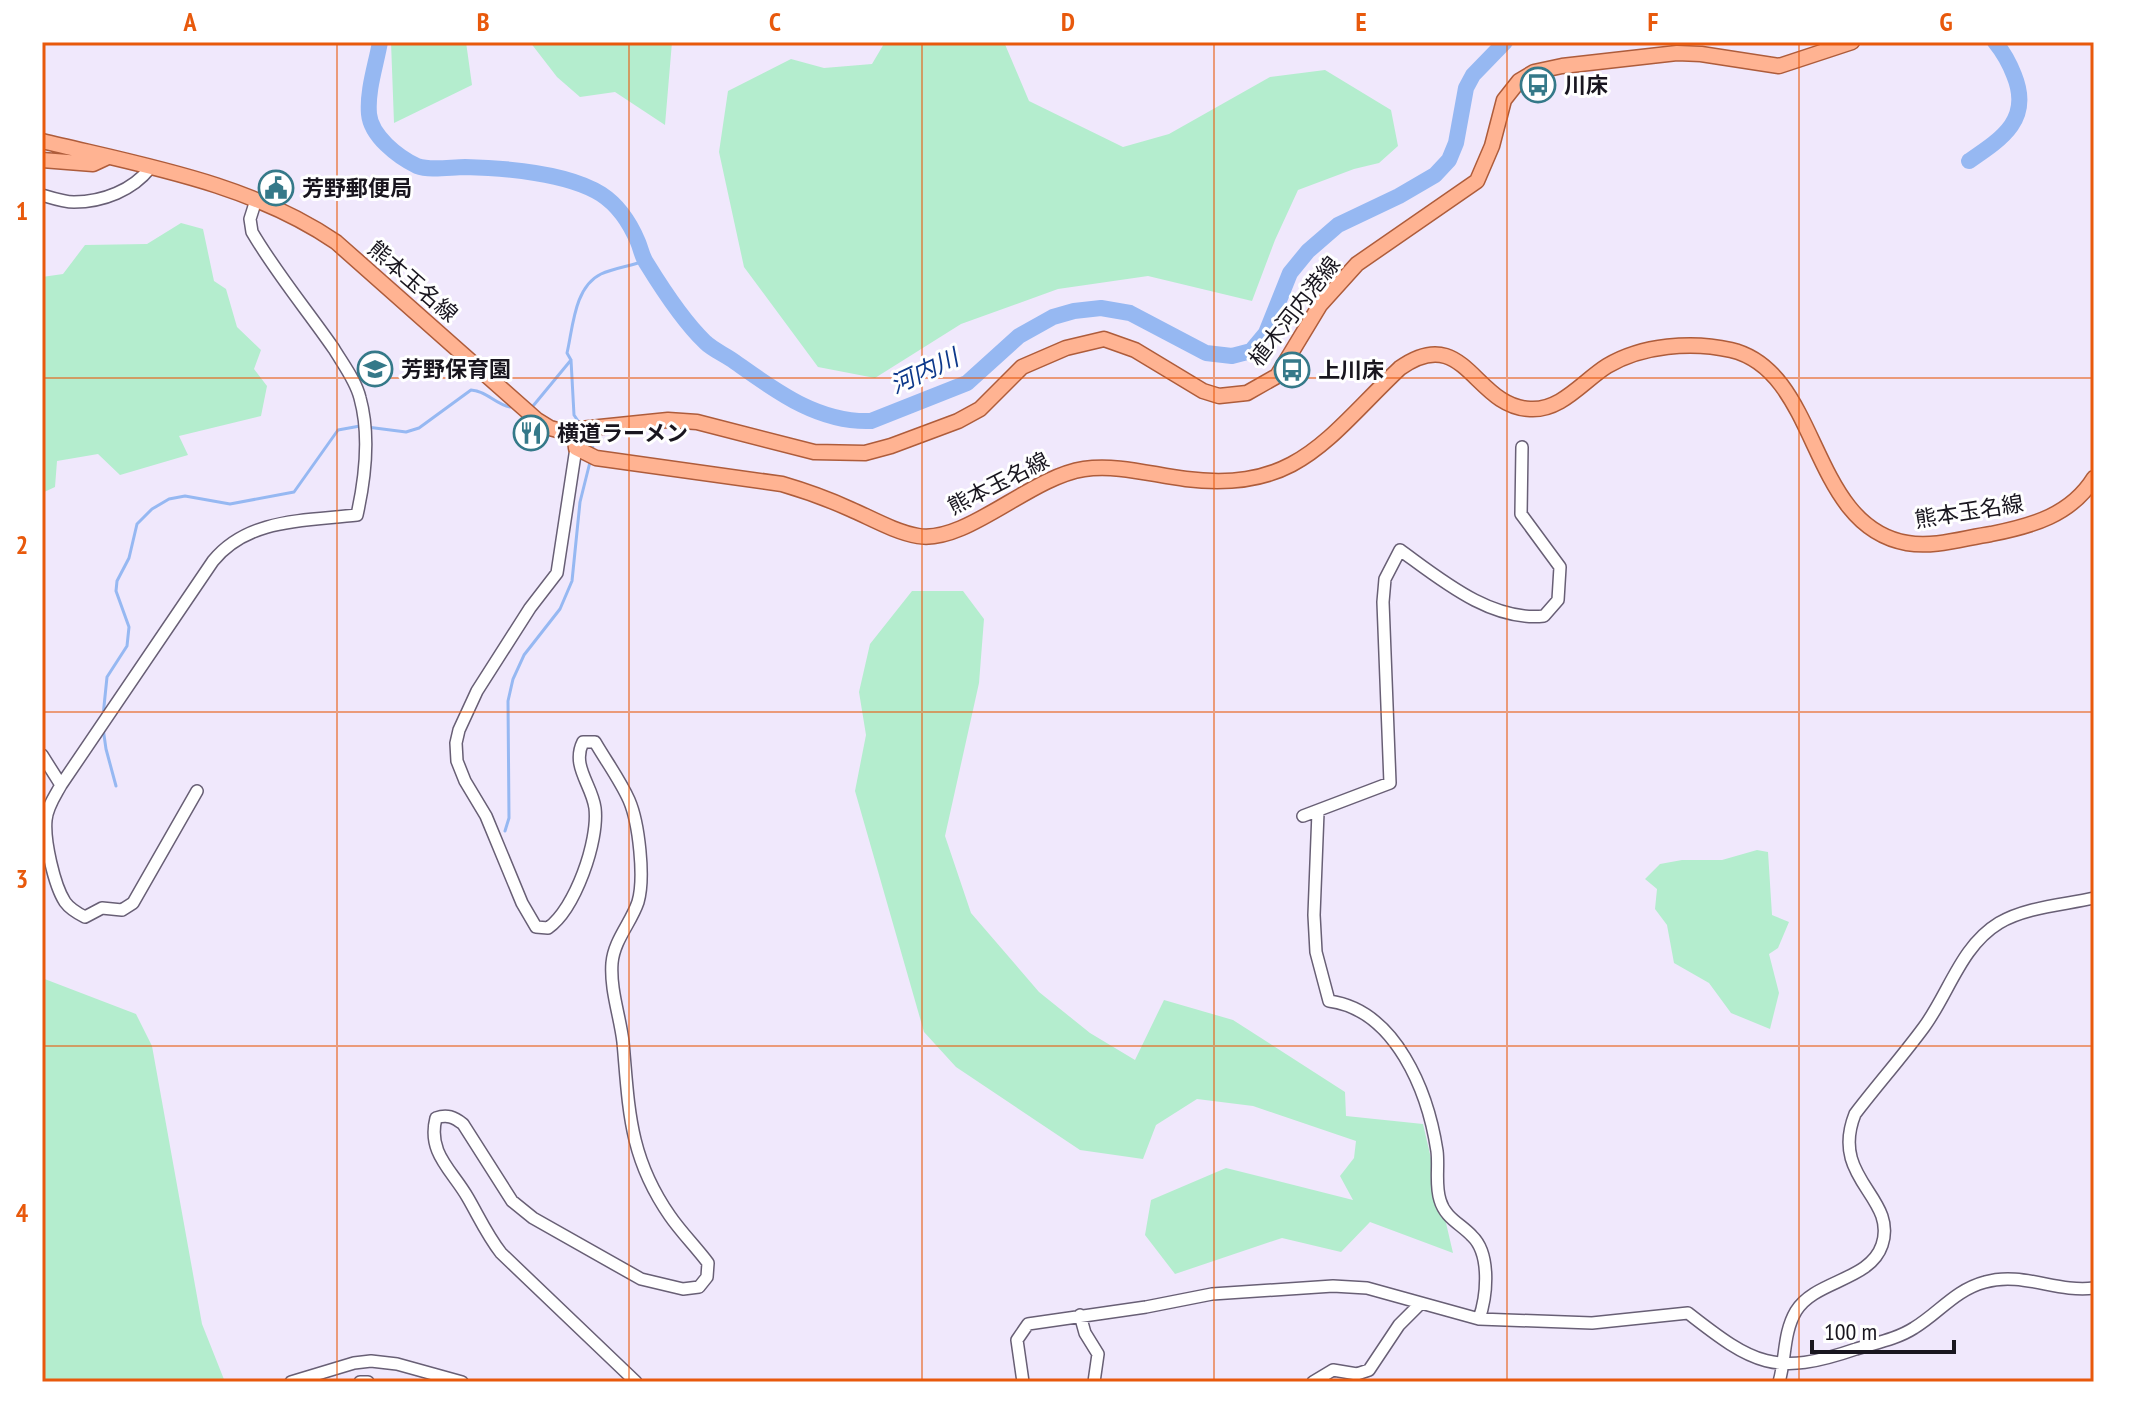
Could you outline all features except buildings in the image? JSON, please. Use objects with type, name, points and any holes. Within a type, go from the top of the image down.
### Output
[{"type":"main road","name":"植木河内港線","points":[[574,431],[668,420],[697,422],[814,452],[865,453],[958,421],[980,409],[1022,367],[1066,348],[1104,339],[1135,350],[1203,391],[1219,396],[1247,393],[1277,376],[1320,305],[1357,264],[1477,181],[1488,158],[1504,100],[1519,81],[1534,72],[1677,53],[1779,66],[1852,42]]},
{"type":"main road","name":"熊本玉名線","points":[[42,141],[150,168],[256,200],[297,218],[336,242],[537,420],[550,428],[574,431]]},
{"type":"main road","name":"熊本玉名線","points":[[42,160],[93,164],[108,157]]},
{"type":"main road","name":"熊本玉名線","points":[[576,448],[596,458],[782,484],[811,492],[920,537],[956,531],[1053,477],[1084,469],[1104,468],[1218,482],[1268,476],[1311,454],[1400,368],[1416,357],[1435,353],[1452,358],[1506,402],[1530,410],[1555,404],[1604,368],[1634,353],[1649,349],[1711,347],[1735,351],[1753,360],[1783,386],[1848,508],[1869,528],[1884,537],[1906,543],[1934,543],[2035,523],[2071,505],[2094,478]]},
{"type":"main road","points":[[574,431],[576,448]]},
{"type":"street","points":[[42,195],[73,202],[113,195],[141,180],[150,168]]},
{"type":"street","points":[[197,791],[133,903],[122,910],[102,908],[85,917],[74,911],[65,901],[53,869],[46,822],[49,807],[224,548],[243,534],[280,523],[357,515],[362,491],[364,423],[360,396],[344,364],[252,232],[250,219],[256,200]]},
{"type":"street","points":[[1303,816],[1390,783],[1383,602],[1385,579],[1400,550],[1441,580],[1494,609],[1544,616],[1558,600],[1560,567],[1521,514],[1522,447]]},
{"type":"street","points":[[576,448],[557,573],[530,608],[477,691],[459,730],[457,761],[486,816],[522,903],[536,927],[548,928],[561,919],[571,902],[590,849],[595,806],[578,763],[583,742],[595,742],[629,800],[642,877],[638,900],[616,944],[612,963],[623,1040],[625,1094],[636,1150],[652,1187],[671,1217],[708,1263],[707,1277],[699,1287],[683,1289],[641,1279],[533,1218],[512,1201],[463,1124],[455,1118],[443,1115],[436,1118],[433,1131],[442,1164],[467,1196],[484,1231],[501,1253],[636,1382]]},
{"type":"street","points":[[42,755],[61,785]]},
{"type":"street","points":[[1318,812],[1314,915],[1316,952],[1329,1001],[1356,1007],[1385,1030],[1407,1063],[1425,1099],[1436,1146],[1439,1199],[1446,1213],[1462,1229],[1471,1233],[1482,1251],[1484,1294],[1479,1319]]},
{"type":"street","points":[[1779,1382],[1786,1332],[1797,1308],[1816,1292],[1861,1269],[1882,1246],[1884,1231],[1881,1214],[1850,1163],[1848,1130],[1855,1114],[1925,1026],[1968,951],[1983,934],[2000,922],[2021,914],[2094,898]]},
{"type":"street","points":[[1023,1382],[1017,1340],[1023,1327],[1028,1324],[1212,1294],[1333,1286],[1367,1288],[1479,1319],[1592,1323],[1688,1313],[1734,1349],[1754,1358],[1783,1363],[1822,1361],[1892,1338],[1913,1329],[1960,1291],[1989,1280],[2010,1278],[2070,1288],[2094,1288]]},
{"type":"street","points":[[1313,1382],[1333,1370],[1357,1374],[1368,1371],[1399,1325],[1420,1304]]},
{"type":"street","points":[[1080,1315],[1085,1333],[1098,1354],[1094,1382]]},
{"type":"street","points":[[291,1382],[371,1361],[397,1364],[462,1382]]},
{"type":"street","points":[[1368,1371],[1378,1382]]},
{"type":"street","points":[[360,1382],[368,1382]]},
{"type":"green space","points":[[391,42],[466,42],[472,85],[394,123]]},
{"type":"green space","points":[[530,42],[672,42],[665,125],[615,92],[580,97],[557,77]]},
{"type":"green space","points":[[885,42],[1004,42],[1029,101],[1123,147],[1169,134],[1270,77],[1325,70],[1391,110],[1398,146],[1379,163],[1298,190],[1252,301],[1148,276],[1058,289],[961,324],[875,378],[818,367],[744,267],[719,152],[728,91],[791,59],[824,68],[872,64]]},
{"type":"green space","points":[[181,223],[203,229],[214,281],[226,289],[237,327],[261,350],[254,369],[267,386],[261,416],[179,436],[188,455],[120,475],[98,454],[57,461],[55,487],[42,493],[42,277],[63,274],[85,245],[147,244]]},
{"type":"green space","points":[[912,591],[963,591],[984,619],[979,683],[945,836],[971,913],[1039,992],[1090,1033],[1135,1060],[1164,1000],[1233,1020],[1345,1092],[1346,1116],[1423,1124],[1453,1253],[1370,1222],[1341,1252],[1282,1238],[1175,1274],[1145,1235],[1151,1200],[1226,1168],[1353,1200],[1340,1176],[1354,1158],[1356,1141],[1253,1106],[1197,1099],[1156,1125],[1143,1159],[1080,1150],[956,1067],[924,1032],[855,791],[866,735],[859,692],[870,644]]},
{"type":"green space","points":[[1757,850],[1768,852],[1772,915],[1789,922],[1778,948],[1769,954],[1779,993],[1770,1029],[1731,1013],[1709,983],[1674,963],[1667,925],[1655,909],[1657,889],[1645,879],[1660,864],[1682,860],[1722,860]]},
{"type":"green space","points":[[42,978],[136,1014],[152,1046],[202,1324],[225,1382],[42,1382]]},
{"type":"waterway","name":"河内川","points":[[380,42],[369,114],[380,138],[394,151],[417,166],[516,170],[554,176],[601,194],[623,215],[660,284],[689,325],[708,345],[766,384],[815,411],[833,417],[871,421],[967,383],[1019,336],[1053,317],[1074,311],[1101,308],[1130,313],[1206,353],[1232,356],[1251,351],[1266,333],[1290,273],[1308,251],[1338,225],[1435,175],[1449,160],[1456,143],[1466,88],[1473,75],[1505,42]]},
{"type":"waterway","points":[[1969,161],[2003,135],[2017,115],[2019,90],[2006,58],[1995,42]]},
{"type":"waterway","points":[[580,424],[574,415],[571,360],[567,353],[580,298],[585,288],[601,274],[644,261]]},
{"type":"waterway","points":[[533,406],[571,360]]},
{"type":"waterway","points":[[367,427],[406,432],[419,428],[471,390],[510,407]]},
{"type":"waterway","points":[[103,716],[107,677],[127,646],[129,627],[116,591],[117,581],[129,558],[137,524],[152,509],[169,499],[185,496],[230,504],[294,492],[338,430],[360,426]]},
{"type":"waterway","points":[[588,433],[592,438],[593,451]]},
{"type":"waterway","points":[[505,831],[509,818],[508,701],[513,679],[524,655],[560,609],[572,581],[580,502],[590,462]]},
{"type":"waterway","points":[[103,728],[116,786]]},
{"type":"place","name":"川床","points":[[1538,85]]},
{"type":"place","name":"芳野郵便局","points":[[276,188]]},
{"type":"place","name":"芳野保育園","points":[[375,369]]},
{"type":"place","name":"上川床","points":[[1292,370]]},
{"type":"place","name":"横道ラーメン","points":[[531,433]]}]
